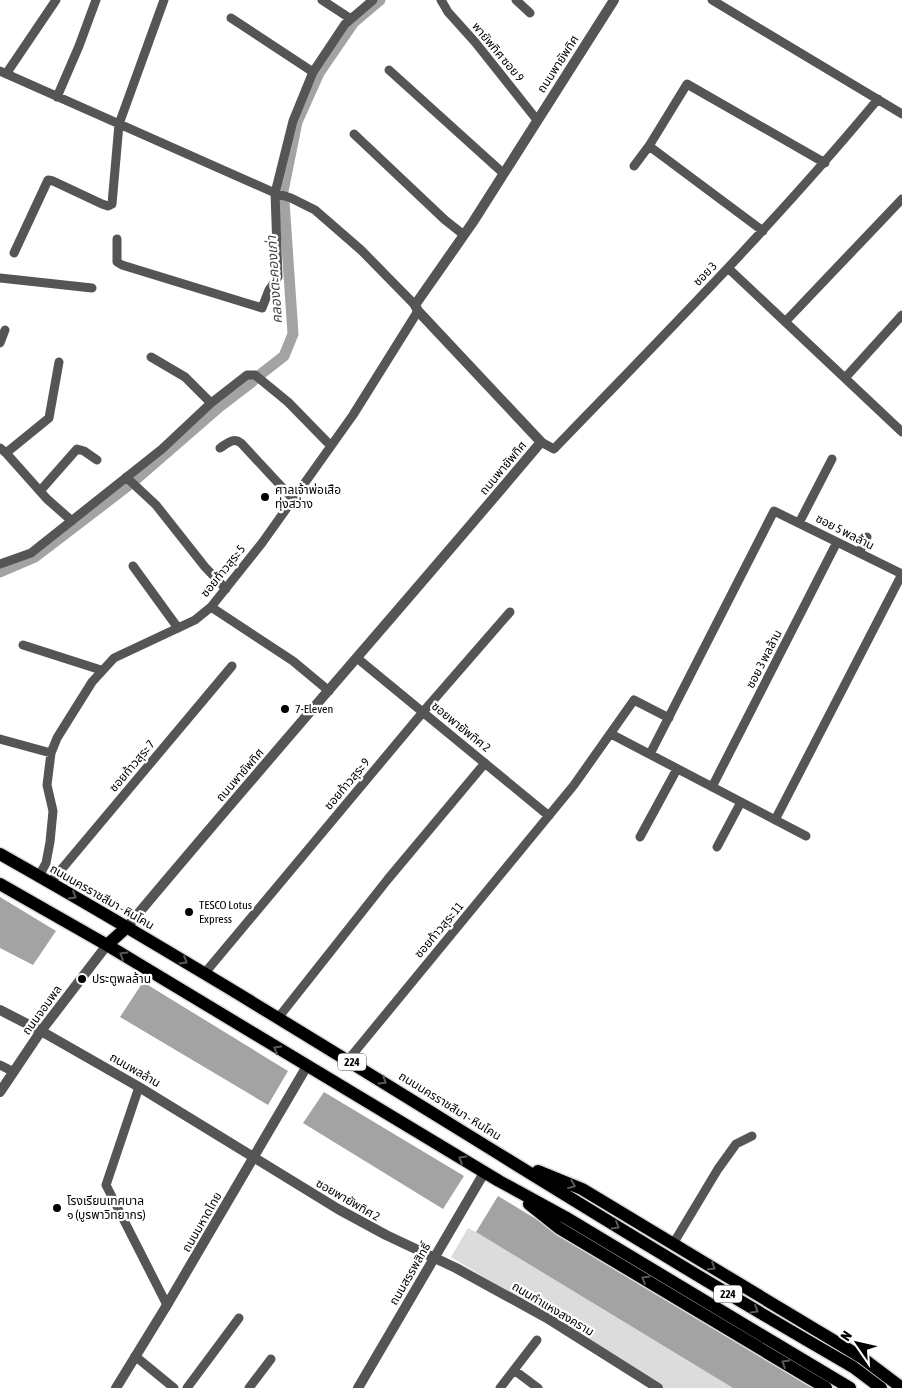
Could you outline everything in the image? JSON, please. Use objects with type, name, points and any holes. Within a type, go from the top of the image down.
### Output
[{"type":"main road","name":"ถนนนครราชสีมา - หินโคน","points":[[0,854],[348,1060],[574,1201],[853,1368],[881,1388]]},
{"type":"main road","points":[[0,884],[107,945],[484,1173],[565,1217],[850,1388]]},
{"type":"main road","points":[[107,945],[126,928]]},
{"type":"main road","points":[[510,1160],[582,1189],[860,1357],[902,1388]]},
{"type":"main road","points":[[499,1181],[559,1228],[826,1388]]},
{"type":"street","points":[[56,0],[3,72],[315,210],[361,250],[417,308]]},
{"type":"street","points":[[58,97],[96,0]]},
{"type":"street","points":[[14,253],[48,180],[53,180],[102,204],[111,204],[119,124],[164,0]]},
{"type":"street","points":[[322,0],[351,20]]},
{"type":"street","points":[[117,239],[117,262],[122,265],[262,308],[269,290],[278,276],[276,193],[293,121],[313,72],[345,24],[373,0]]},
{"type":"street","name":"พายัพทิศ ซอย 9","points":[[441,0],[448,12],[475,42],[537,120]]},
{"type":"street","points":[[516,0],[530,13]]},
{"type":"street","name":"ถนนพายัพทิศ","points":[[126,928],[540,442],[417,308],[614,0]]},
{"type":"street","points":[[712,0],[902,114]]},
{"type":"street","points":[[231,18],[313,72]]},
{"type":"street","points":[[389,70],[503,173]]},
{"type":"street","points":[[634,166],[687,84],[825,163]]},
{"type":"street","name":"ซอย 3","points":[[540,442],[554,449],[763,231],[825,163],[878,99]]},
{"type":"street","points":[[354,134],[464,236]]},
{"type":"street","points":[[648,146],[763,231]]},
{"type":"street","points":[[784,322],[902,199]]},
{"type":"street","points":[[728,268],[902,432]]},
{"type":"street","points":[[0,278],[92,288]]},
{"type":"street","name":"ซอยท้าวสุระ 5","points":[[45,879],[53,811],[47,785],[51,752],[57,738],[92,682],[114,658],[195,620],[211,607],[262,543],[353,415],[417,308]]},
{"type":"street","points":[[845,378],[902,314]]},
{"type":"street","points":[[0,343],[6,330]]},
{"type":"street","points":[[151,357],[185,377],[211,403]]},
{"type":"street","points":[[59,362],[49,418],[3,451],[40,491],[72,521]]},
{"type":"street","points":[[0,564],[31,553],[162,449],[211,403],[247,376],[255,375],[288,402],[331,446]]},
{"type":"street","points":[[220,448],[232,440],[237,440],[294,499]]},
{"type":"street","points":[[40,491],[78,449],[81,449],[97,460]]},
{"type":"street","points":[[799,523],[832,459]]},
{"type":"street","points":[[126,478],[156,505],[205,568],[226,588]]},
{"type":"street","name":"ซอย 5 พลล้าน","points":[[650,754],[774,511],[902,574],[775,820]]},
{"type":"street","points":[[859,553],[867,537]]},
{"type":"street","name":"ซอย 3 พลล้าน","points":[[712,787],[837,542]]},
{"type":"street","points":[[133,566],[178,628]]},
{"type":"street","points":[[211,607],[294,661],[329,691]]},
{"type":"street","name":"ซอยท้าวสุระ 9","points":[[204,974],[423,712],[510,612]]},
{"type":"street","points":[[23,645],[101,670]]},
{"type":"street","name":"ซอยพายัพทิศ 2","points":[[357,658],[549,816]]},
{"type":"street","name":"ซอยท้าวสุระ 7","points":[[45,879],[232,666]]},
{"type":"street","name":"ซอยท้าวสุระ 11","points":[[348,1060],[574,785],[634,700],[669,718]]},
{"type":"street","points":[[611,734],[806,836]]},
{"type":"street","points":[[0,738],[51,752]]},
{"type":"street","points":[[278,1018],[388,879],[485,763]]},
{"type":"street","points":[[640,837],[677,769]]},
{"type":"street","points":[[717,847],[740,802]]},
{"type":"street","name":"ถนนจอมพล","points":[[0,1092],[42,1031],[107,945]]},
{"type":"street","name":"ถนนพลล้าน","points":[[0,1010],[42,1031],[139,1086],[254,1157]]},
{"type":"street","points":[[0,1065],[14,1072]]},
{"type":"street","name":"ถนนมหาดไทย","points":[[116,1388],[167,1305],[307,1066]]},
{"type":"street","points":[[139,1086],[106,1185],[167,1305]]},
{"type":"street","points":[[673,1244],[718,1169],[736,1144],[752,1136]]},
{"type":"street","name":"ซอยพายัพทิศ 2","points":[[254,1157],[272,1170],[338,1209],[433,1258]]},
{"type":"street","name":"ถนนสรรพสิทธิ์","points":[[358,1388],[484,1173]]},
{"type":"street","name":"ถนนกำแหงสงคราม","points":[[433,1258],[456,1268],[547,1318],[658,1388]]},
{"type":"street","points":[[187,1388],[239,1318]]},
{"type":"street","points":[[500,1388],[537,1340]]},
{"type":"street","points":[[135,1356],[174,1388]]},
{"type":"street","points":[[249,1388],[272,1359]]},
{"type":"street","points":[[514,1370],[538,1388]]},
{"type":"shaded area","points":[[0,897],[56,931],[33,965],[0,948]]},
{"type":"shaded area","points":[[143,982],[288,1071],[268,1105],[120,1017]]},
{"type":"shaded area","points":[[324,1092],[464,1176],[443,1209],[303,1123]]},
{"type":"shaded area","points":[[498,1196],[814,1388],[733,1388],[476,1232]]},
{"type":"shaded area","points":[[468,1228],[733,1388],[664,1388],[451,1257]]},
{"type":"waterway","name":"คลองตะคองเก่า","points":[[283,191],[297,122],[319,73],[354,22],[380,0]]},
{"type":"waterway","name":"คลองตะคองเก่า","points":[[261,374],[284,356],[293,334],[284,201]]},
{"type":"waterway","name":"คลองตะคองเก่า","points":[[135,480],[218,408],[253,381]]},
{"type":"waterway","name":"คลองตะคองเก่า","points":[[0,572],[35,557],[129,485]]},
{"type":"place","name":"ศาลเจ้าพ่อเสือ ทุ่งสว่าง","points":[[265,497]]},
{"type":"place","name":"7-Eleven","points":[[285,709]]},
{"type":"place","name":"TESCO Lotus Express","points":[[189,912]]},
{"type":"place","name":"ประตูพลล้าน","points":[[82,979]]},
{"type":"place","name":"โรงเรียนเทศบาล ๑ (บูรพาวิทยากร)","points":[[57,1208]]}]
